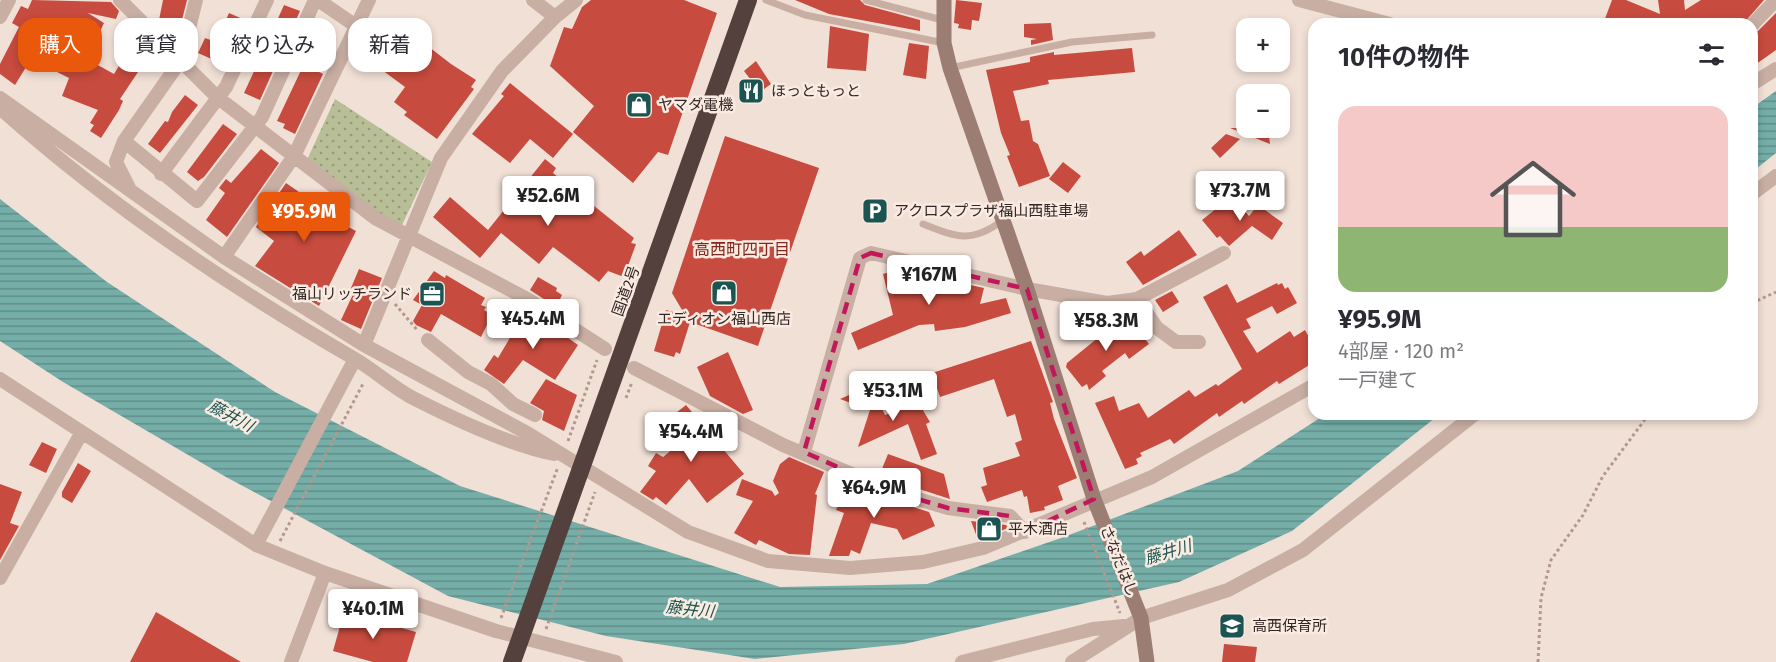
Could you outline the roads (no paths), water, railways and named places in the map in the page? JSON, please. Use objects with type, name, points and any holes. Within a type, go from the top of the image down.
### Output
[{"type":"highway","name":"国道2号","points":[[512,662],[748,0]]},
{"type":"street","points":[[0,17],[9,0]]},
{"type":"street","points":[[120,0],[137,18]]},
{"type":"street","points":[[192,18],[196,0]]},
{"type":"street","points":[[161,174],[226,87],[267,0]]},
{"type":"street","points":[[123,141],[197,201],[262,117],[316,0],[348,21]]},
{"type":"street","points":[[360,18],[369,0]]},
{"type":"street","points":[[533,0],[555,16]]},
{"type":"street","points":[[364,345],[441,158],[502,71],[555,16],[576,0]]},
{"type":"street","name":"さなだはし","points":[[944,0],[942,20],[944,43],[950,68],[1027,289],[1097,505],[1140,615],[1147,662]]},
{"type":"street","points":[[1299,0],[1367,18]]},
{"type":"street","points":[[1758,19],[1776,0]]},
{"type":"street","points":[[224,257],[294,156],[348,43]]},
{"type":"street","points":[[1758,80],[1776,69]]},
{"type":"street","points":[[127,211],[130,191],[116,162],[123,141],[172,72]]},
{"type":"street","points":[[193,72],[217,97],[375,218],[530,300],[603,348]]},
{"type":"street","points":[[0,98],[224,257],[364,345],[508,423],[563,455],[579,474],[600,477],[687,532],[768,561],[850,568],[923,562],[983,548],[1097,505],[1152,477],[1308,388]]},
{"type":"street","points":[[0,108],[36,141],[127,211],[300,329],[356,359],[410,396],[526,448],[563,455]]},
{"type":"street","points":[[1758,190],[1776,176]]},
{"type":"street","points":[[804,452],[860,258],[870,253],[1027,289],[1107,303],[1137,299],[1224,253]]},
{"type":"street","points":[[1137,299],[1157,328],[1176,342],[1199,342]]},
{"type":"street","points":[[428,340],[468,372],[491,384],[513,404],[535,415]]},
{"type":"street","points":[[256,544],[356,359]]},
{"type":"street","points":[[634,368],[783,445],[894,492],[948,508],[1010,516],[1025,532]]},
{"type":"street","points":[[0,380],[273,553],[496,631],[616,662]]},
{"type":"street","points":[[508,423],[513,404]]},
{"type":"street","points":[[962,662],[1124,622],[1140,615],[1227,590],[1302,550],[1467,420]]},
{"type":"street","points":[[0,578],[82,432]]},
{"type":"street","points":[[291,662],[325,573]]},
{"type":"street","points":[[1072,662],[1124,622]]},
{"type":"lane","points":[[766,0],[805,15],[944,43]]},
{"type":"lane","points":[[866,0],[942,20]]},
{"type":"lane","points":[[950,68],[1072,42],[1152,35]]},
{"type":"lane","points":[[922,224],[961,238],[987,232],[1003,220]]},
{"type":"water","points":[[1776,91],[1776,153],[1758,167],[1758,104]]},
{"type":"water","name":"藤井川","points":[[0,199],[107,282],[275,392],[460,486],[780,587],[927,584],[1061,538],[1238,471],[1317,420],[1432,420],[1292,531],[1179,582],[904,644],[755,659],[606,636],[448,596],[226,477],[63,382],[0,341]]},
{"type":"place","name":"ほっともっと","points":[[751,91]]},
{"type":"place","name":"ヤマダ電機","points":[[639,105]]},
{"type":"place","name":"アクロスプラザ福山西駐車場","points":[[875,211]]},
{"type":"place","name":"エディオン福山西店","points":[[724,293]]},
{"type":"place","name":"福山リッチランド","points":[[432,294]]},
{"type":"place","name":"平木酒店","points":[[989,529]]},
{"type":"place","name":"高西保育所","points":[[1232,626]]},
{"type":"district","name":"高西町四丁目","points":[[742,249]]}]
